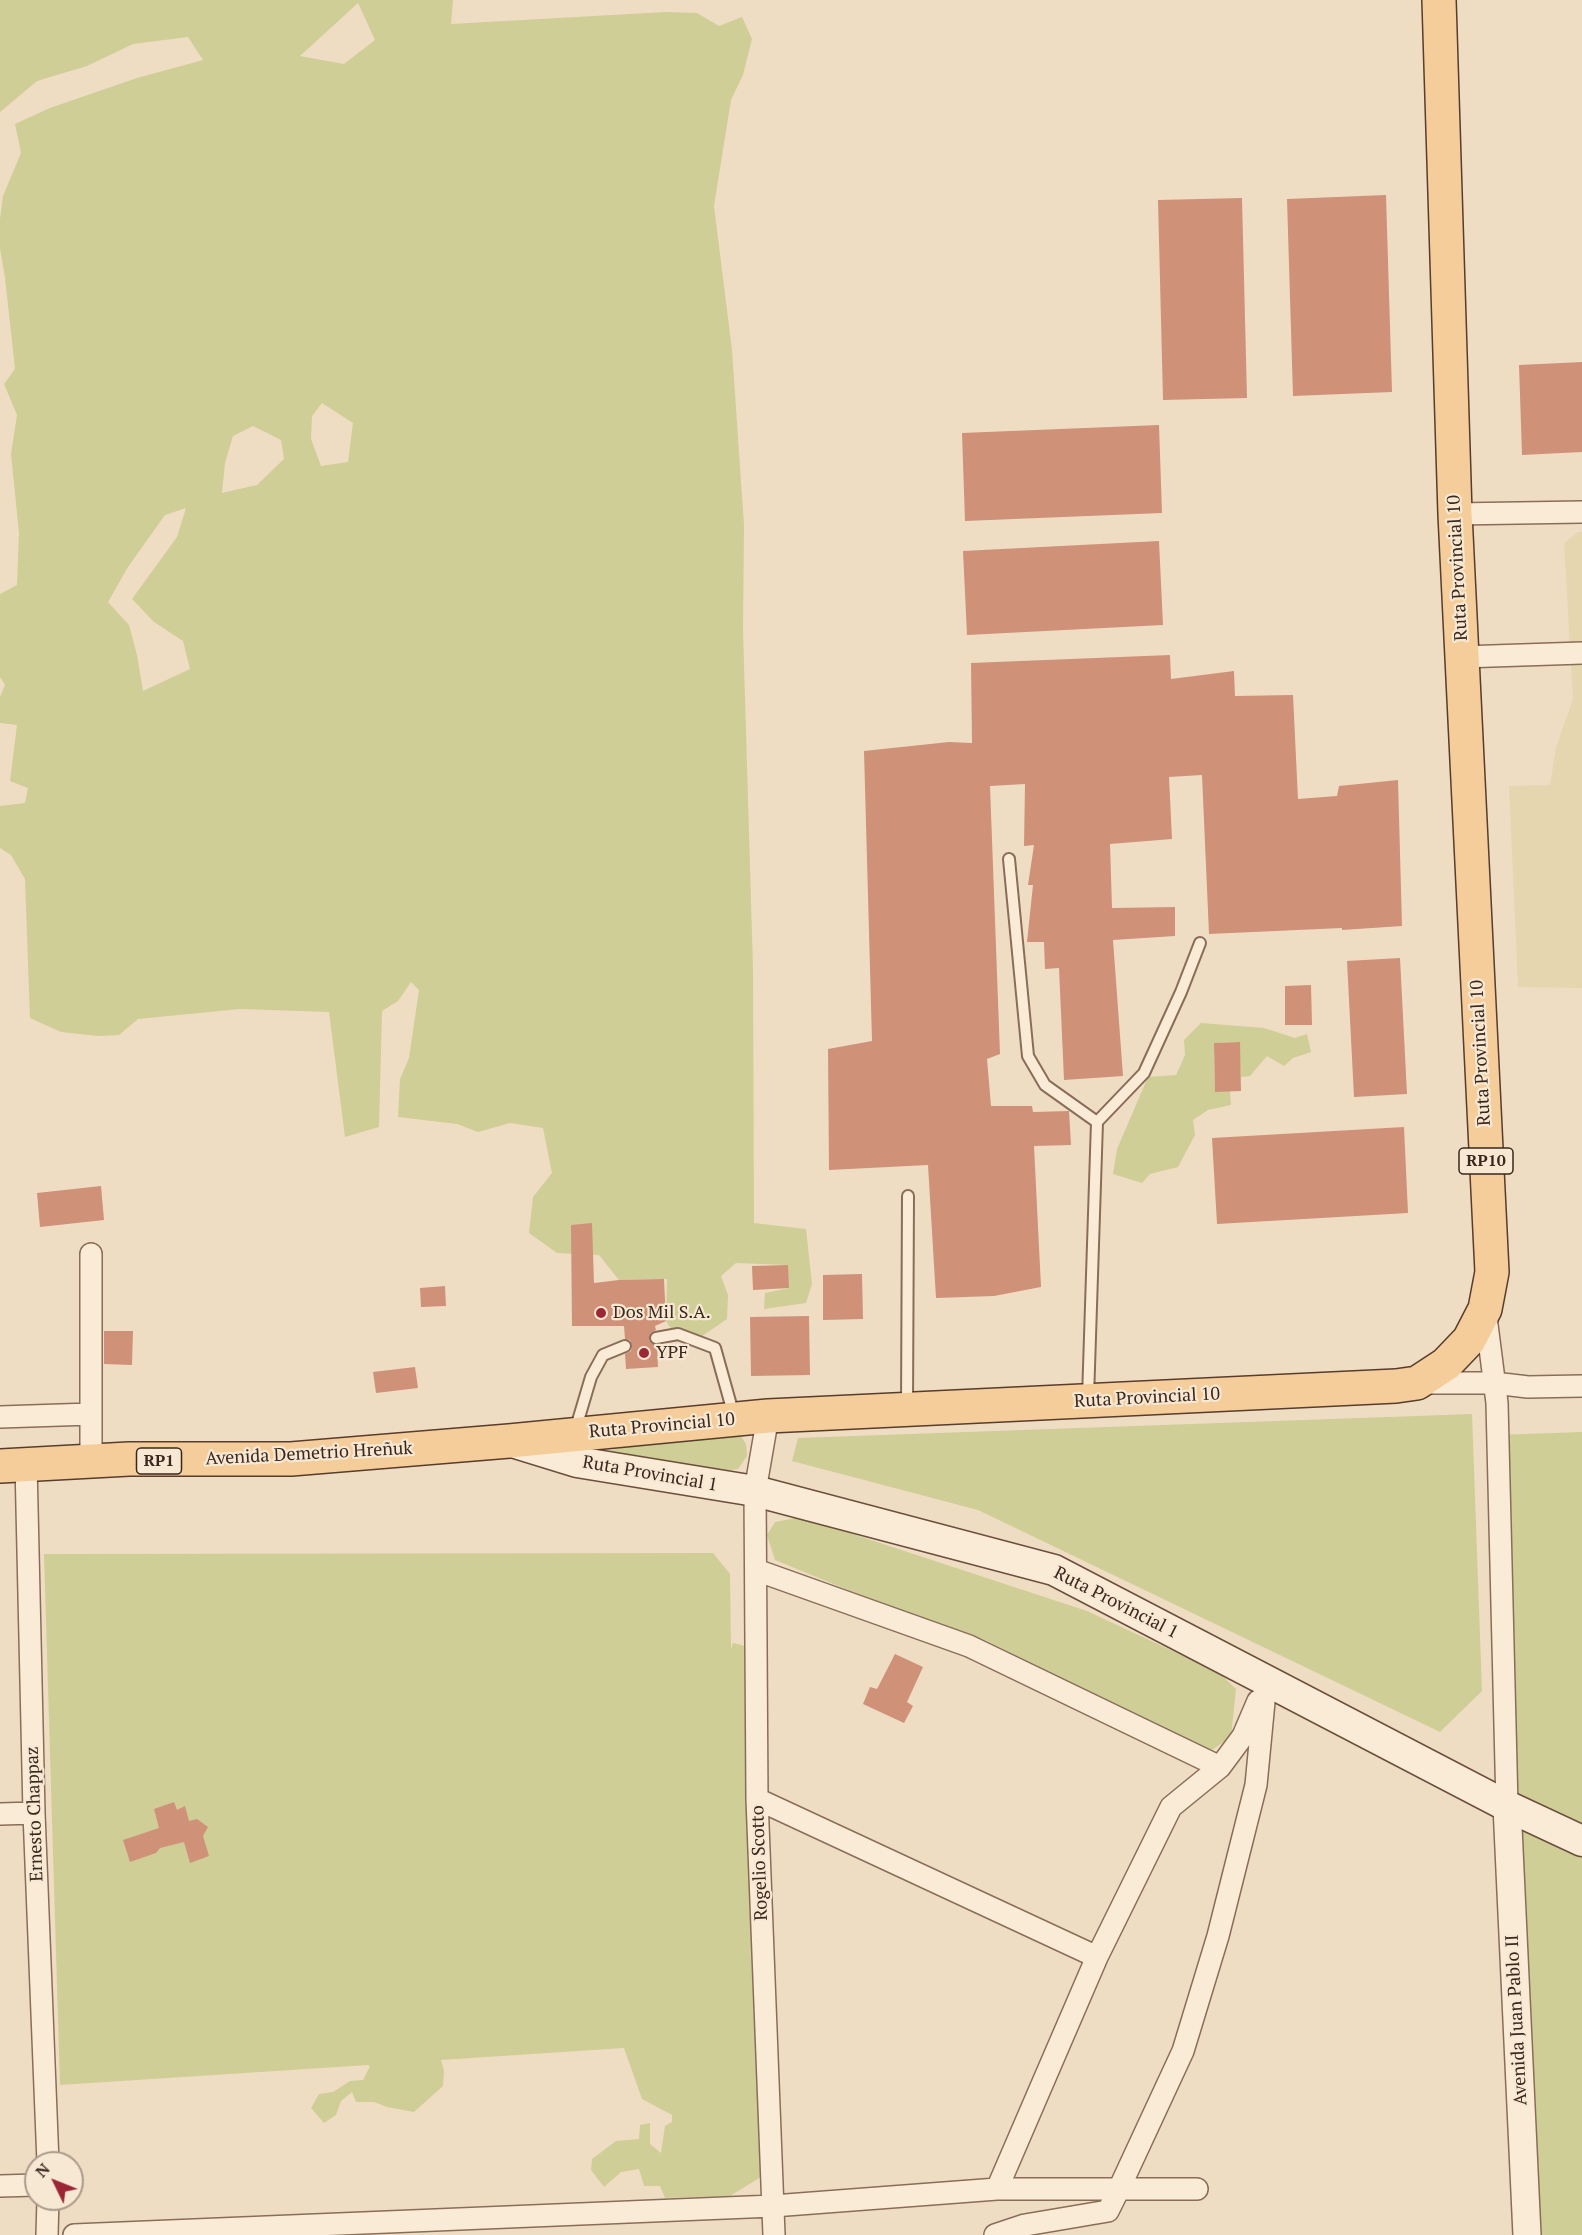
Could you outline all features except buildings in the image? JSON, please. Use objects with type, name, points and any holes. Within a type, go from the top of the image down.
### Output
[{"type":"main road","name":"Ruta Provincial 10","points":[[509,1441],[768,1416],[1396,1386],[1417,1383],[1446,1364],[1469,1340],[1485,1310],[1492,1272],[1455,514],[1439,0]]},
{"type":"main road","name":"Ruta Provincial 1","points":[[509,1441],[577,1462],[755,1491],[1054,1570],[1508,1806],[1582,1841]]},
{"type":"main road","name":"Avenida Demetrio Hreñuk","points":[[13,1465],[129,1460],[291,1459],[509,1441]]},
{"type":"street","points":[[1455,514],[1582,512]]},
{"type":"street","points":[[1462,657],[1582,652]]},
{"type":"street","points":[[91,1254],[91,1462]]},
{"type":"street","points":[[1485,1310],[1497,1403],[1508,1806]]},
{"type":"street","points":[[1417,1383],[1494,1383],[1528,1387],[1582,1386]]},
{"type":"street","points":[[0,1417],[91,1414]]},
{"type":"street","name":"Rogelio Scotto","points":[[768,1416],[755,1491],[757,1799],[774,2235]]},
{"type":"street","name":"Ernesto Chappaz","points":[[13,1465],[34,1813],[48,2151]]},
{"type":"street","points":[[756,1569],[969,1646],[1220,1767]]},
{"type":"street","points":[[997,2188],[1097,1957],[1171,1807],[1220,1767],[1243,1736],[1266,1681]]},
{"type":"street","points":[[995,2235],[1025,2224],[1108,2211],[1119,2189],[1183,2051],[1218,1936],[1256,1785],[1266,1681]]},
{"type":"street","points":[[757,1799],[1097,1957]]},
{"type":"street","name":"Avenida Juan Pablo II","points":[[1508,1806],[1527,2235]]},
{"type":"street","points":[[0,1814],[34,1813]]},
{"type":"street","points":[[0,2186],[24,2185]]},
{"type":"street","points":[[74,2235],[424,2228],[773,2206],[997,2188],[1197,2189]]},
{"type":"street","points":[[46,2235],[47,2211]]},
{"type":"lane","points":[[1009,859],[1028,1056],[1045,1085],[1097,1122]]},
{"type":"lane","points":[[1088,1401],[1097,1122],[1144,1072],[1181,992],[1200,943]]},
{"type":"lane","points":[[907,1410],[908,1196]]},
{"type":"lane","points":[[656,1338],[678,1334],[715,1348],[735,1419]]},
{"type":"lane","points":[[574,1434],[591,1377],[603,1355],[625,1346]]},
{"type":"shaded area","points":[[1578,532],[1582,532],[1582,988],[1518,987],[1509,786],[1550,785],[1556,747],[1573,699],[1564,543]]},
{"type":"green space","points":[[0,0],[453,0],[451,24],[666,12],[697,13],[719,26],[742,17],[752,39],[743,75],[731,100],[714,206],[732,350],[744,525],[743,630],[753,969],[754,1223],[806,1229],[812,1284],[806,1303],[764,1309],[765,1293],[789,1288],[787,1265],[736,1263],[721,1276],[728,1295],[727,1319],[698,1339],[680,1342],[666,1321],[667,1279],[619,1280],[599,1255],[557,1253],[529,1233],[533,1197],[552,1173],[543,1128],[510,1123],[478,1132],[457,1124],[398,1117],[400,1079],[409,1058],[419,990],[411,982],[398,1001],[382,1011],[379,1127],[345,1137],[329,1012],[240,1009],[138,1019],[119,1035],[98,1036],[61,1032],[30,1018],[25,879],[11,855],[0,848],[0,806],[25,803],[28,788],[10,781],[17,725],[0,723],[0,697],[5,685],[0,677],[0,594],[17,585],[19,533],[11,454],[17,415],[4,384],[15,369],[0,248],[3,196],[21,153],[15,124],[50,108],[137,78],[203,60],[188,37],[133,44],[87,66],[37,81],[0,112]],"holes":[[[358,3],[375,40],[344,64],[300,56]],[[322,403],[353,423],[348,462],[321,466],[311,439],[312,416]],[[253,426],[281,440],[284,459],[257,485],[222,493],[225,463],[233,436]],[[186,508],[177,537],[132,599],[154,622],[183,641],[190,669],[143,691],[129,625],[108,602],[128,567],[165,515]]]},
{"type":"green space","points":[[1201,1023],[1264,1028],[1295,1038],[1307,1034],[1311,1052],[1293,1058],[1284,1066],[1267,1056],[1250,1076],[1241,1077],[1239,1042],[1214,1043],[1215,1091],[1230,1091],[1231,1105],[1208,1110],[1193,1120],[1195,1135],[1178,1167],[1150,1174],[1142,1183],[1113,1174],[1117,1149],[1148,1077],[1176,1075],[1185,1055],[1184,1040]]},
{"type":"green space","points":[[1472,1414],[1482,1691],[1440,1732],[978,1510],[792,1461],[798,1438]]},
{"type":"green space","points":[[1582,1432],[1582,2235],[1524,2235],[1495,1435]]},
{"type":"green space","points":[[741,1436],[746,1444],[747,1456],[738,1469],[725,1471],[586,1456],[620,1448]]},
{"type":"green space","points":[[801,1517],[1087,1611],[1218,1672],[1236,1689],[1231,1737],[1212,1750],[1196,1746],[985,1640],[865,1597],[775,1560],[767,1535],[775,1522]]},
{"type":"green space","points":[[713,1553],[730,1574],[731,1649],[733,1643],[745,1646],[755,2038],[761,2177],[730,2196],[665,2198],[660,2186],[644,2186],[639,2169],[621,2172],[604,2187],[591,2170],[592,2159],[616,2141],[639,2139],[640,2125],[650,2123],[650,2144],[661,2153],[665,2126],[672,2122],[672,2115],[642,2099],[624,2048],[441,2060],[444,2071],[443,2086],[414,2112],[374,2102],[356,2102],[352,2092],[341,2101],[336,2115],[324,2123],[311,2108],[319,2094],[333,2092],[350,2081],[363,2080],[370,2066],[60,2085],[44,1554]]},
{"type":"place","name":"Dos Mil S.A.","points":[[601,1313]]},
{"type":"place","name":"YPF","points":[[644,1353]]}]
